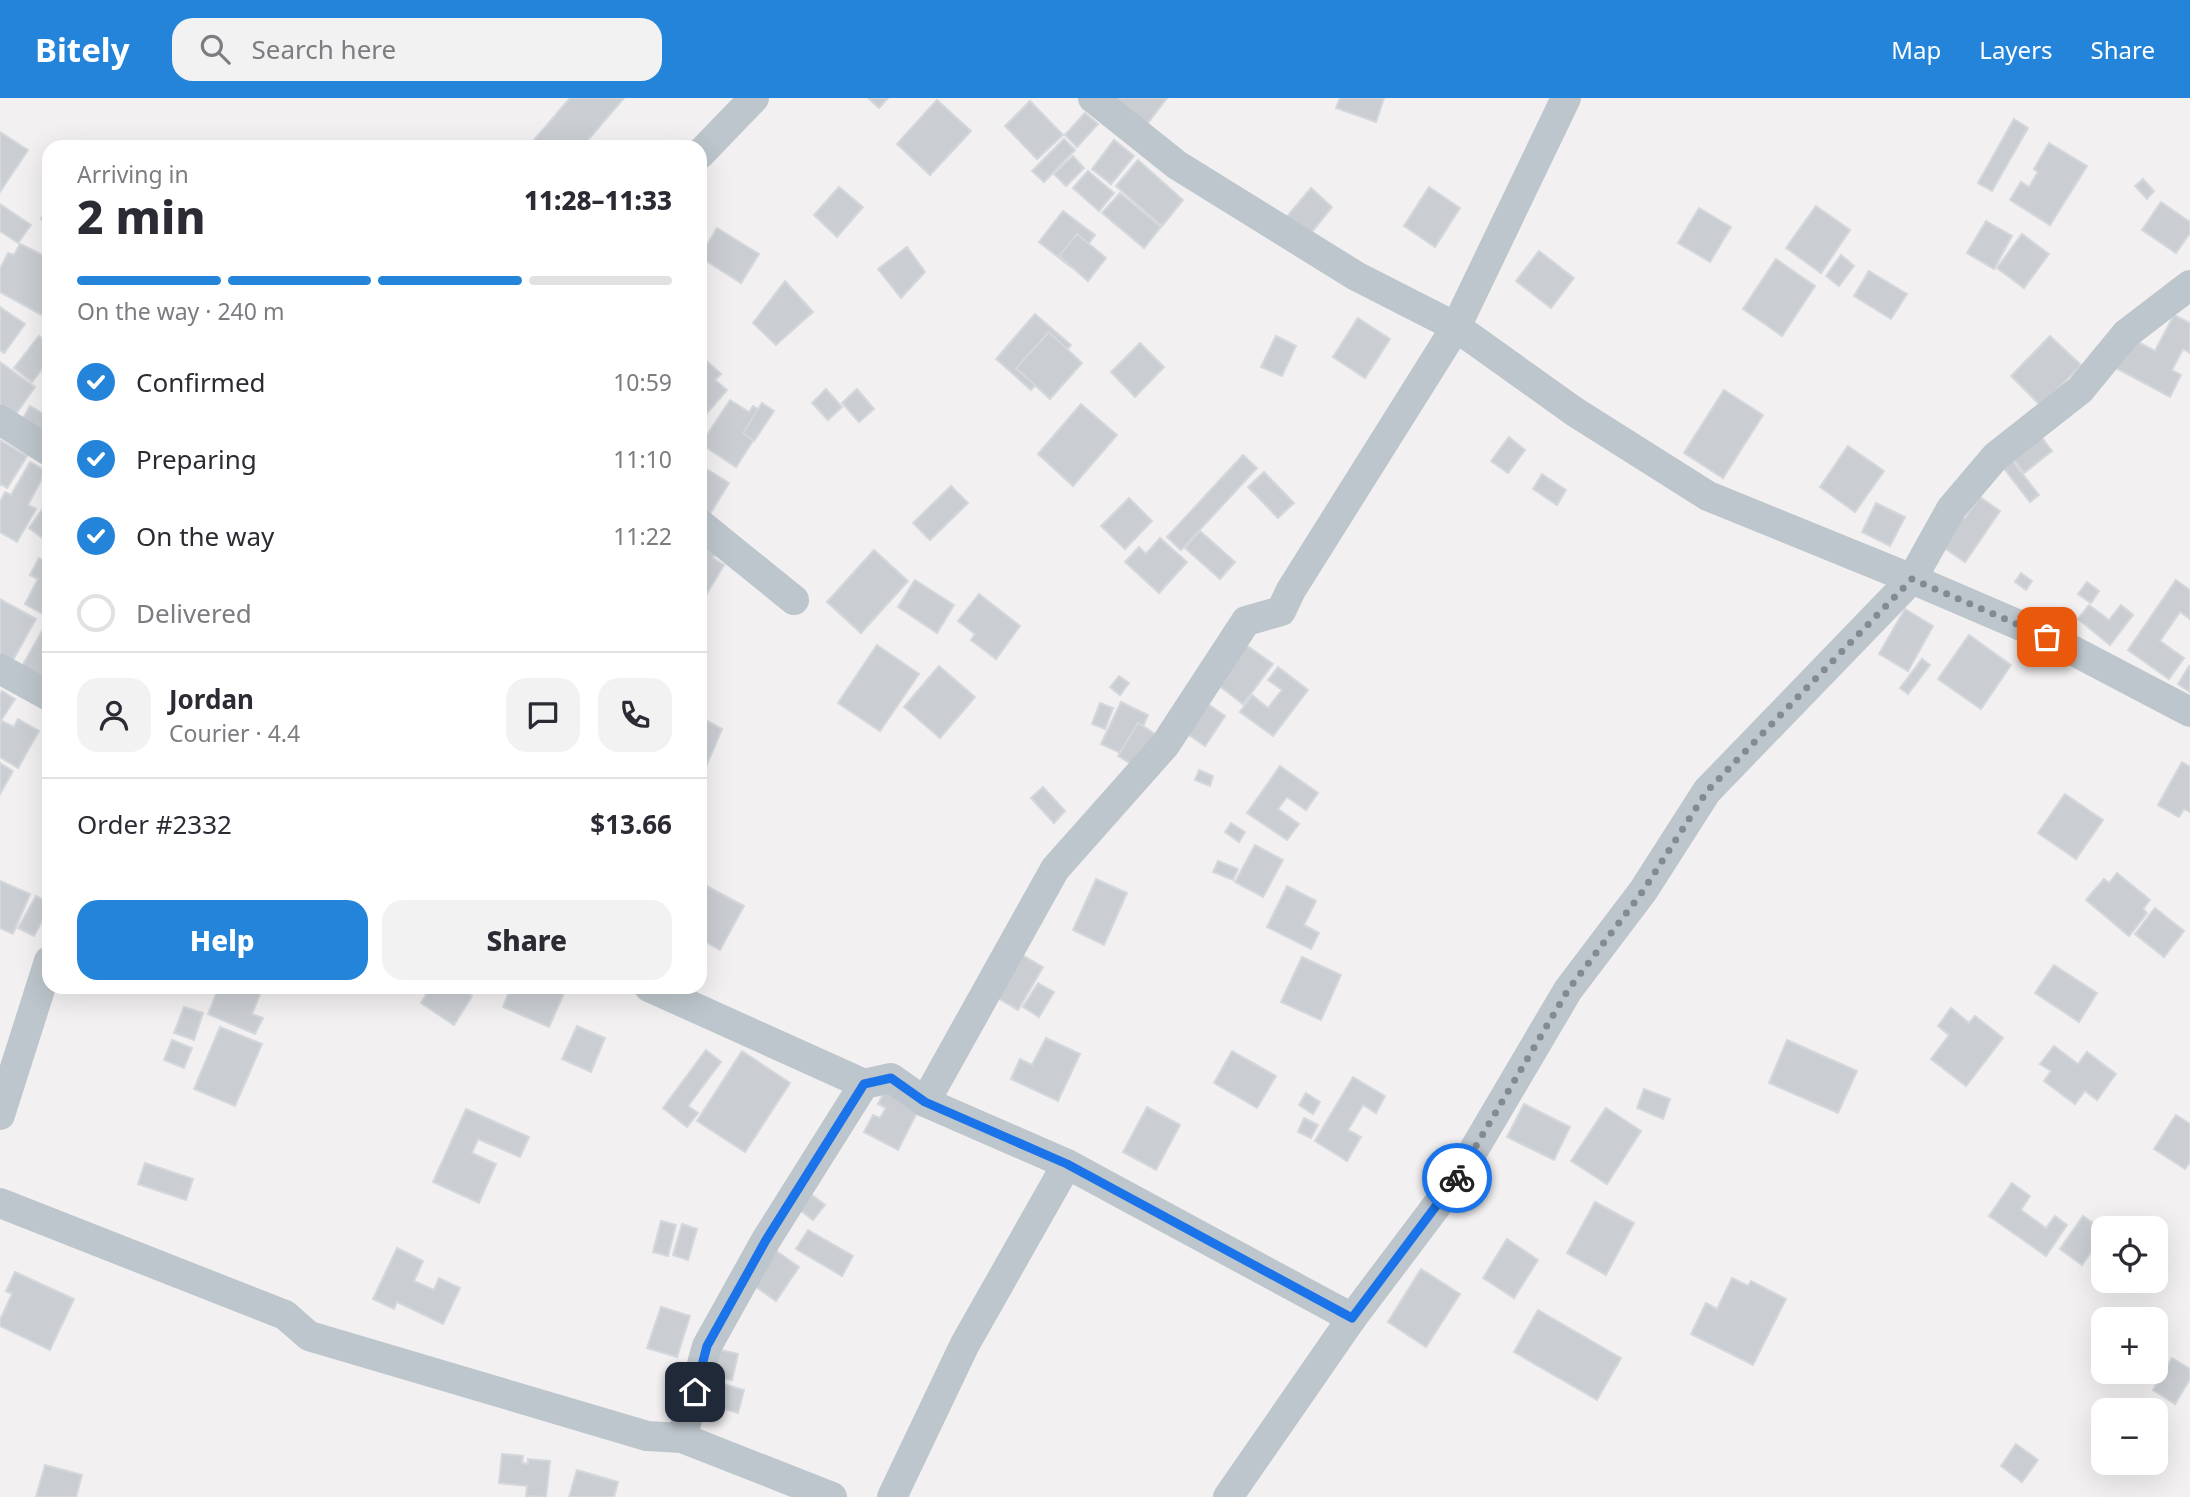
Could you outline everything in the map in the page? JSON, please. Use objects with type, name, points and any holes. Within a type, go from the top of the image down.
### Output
[{"type":"street","points":[[707,147],[754,98]]},
{"type":"street","points":[[1093,98],[1177,165],[1356,276],[1456,327],[1576,412],[1708,496],[2047,637],[2190,712]]},
{"type":"street","points":[[925,1102],[1055,869],[1165,746],[1246,621],[1280,611],[1456,327],[1566,98]]},
{"type":"street","points":[[1228,1497],[1352,1318],[1456,1180],[1568,990],[1643,891],[1707,791],[1912,579],[1951,509],[1996,456],[2080,390],[2126,334],[2190,285]]},
{"type":"street","points":[[0,420],[42,447]]},
{"type":"street","points":[[707,530],[794,600]]},
{"type":"street","points":[[0,669],[42,692]]},
{"type":"street","points":[[0,1115],[42,983]]},
{"type":"street","points":[[665,994],[864,1084],[891,1078],[925,1102],[1067,1164],[1352,1318]]},
{"type":"street","points":[[682,1438],[707,1346],[766,1240],[864,1084]]},
{"type":"street","points":[[892,1497],[965,1344],[1067,1164]]},
{"type":"street","points":[[0,1203],[285,1315],[309,1336],[648,1436],[682,1438],[832,1497]]},
{"type":"building","points":[[570,98],[624,98],[588,140],[534,140]]},
{"type":"building","points":[[868,98],[888,98],[879,108]]},
{"type":"building","points":[[1113,98],[1167,98],[1147,124]]},
{"type":"building","points":[[1340,98],[1384,98],[1376,122],[1336,108]]},
{"type":"building","points":[[937,100],[971,131],[930,175],[897,144]]},
{"type":"building","points":[[1030,101],[1063,135],[1037,159],[1005,126]]},
{"type":"building","points":[[1085,113],[1098,124],[1077,147],[1065,135]]},
{"type":"building","points":[[2014,119],[2028,128],[1992,191],[1978,183]]},
{"type":"building","points":[[0,132],[28,150],[0,192]]},
{"type":"building","points":[[1064,139],[1075,150],[1044,182],[1032,171]]},
{"type":"building","points":[[1114,140],[1134,156],[1111,184],[1092,169]]},
{"type":"building","points":[[2049,143],[2087,166],[2050,225],[2010,200],[2021,182],[2029,187],[2038,172],[2034,169]]},
{"type":"building","points":[[1073,156],[1084,168],[1066,186],[1054,174]]},
{"type":"building","points":[[1138,160],[1183,200],[1162,226],[1116,186]]},
{"type":"building","points":[[1088,171],[1114,193],[1099,211],[1073,188]]},
{"type":"building","points":[[2143,179],[2154,191],[2147,199],[2135,186]]},
{"type":"building","points":[[839,187],[863,207],[837,237],[814,215]]},
{"type":"building","points":[[1429,187],[1460,208],[1435,247],[1404,226]]},
{"type":"building","points":[[1311,188],[1332,207],[1307,238],[1285,219]]},
{"type":"building","points":[[1120,193],[1161,227],[1144,248],[1102,213]]},
{"type":"building","points":[[2161,202],[2190,222],[2190,233],[2176,253],[2142,230]]},
{"type":"building","points":[[0,204],[31,225],[18,243],[0,231]]},
{"type":"building","points":[[1816,206],[1850,230],[1821,273],[1786,248]]},
{"type":"building","points":[[1699,208],[1731,227],[1710,262],[1678,243]]},
{"type":"building","points":[[1063,211],[1095,235],[1071,267],[1039,242]]},
{"type":"building","points":[[1986,221],[2012,236],[1994,269],[1967,253]]},
{"type":"building","points":[[717,228],[759,254],[741,283],[707,261],[707,245]]},
{"type":"building","points":[[1077,234],[1106,258],[1088,281],[1059,256]]},
{"type":"building","points":[[2022,234],[2049,254],[2024,288],[1997,268]]},
{"type":"building","points":[[20,244],[42,255],[42,315],[0,292],[0,269],[8,253],[14,255]]},
{"type":"building","points":[[907,247],[925,272],[901,298],[878,269]]},
{"type":"building","points":[[1539,251],[1574,278],[1551,308],[1516,281]]},
{"type":"building","points":[[1841,255],[1854,266],[1839,286],[1826,276]]},
{"type":"building","points":[[1776,259],[1815,286],[1782,336],[1743,309]]},
{"type":"building","points":[[1869,271],[1907,294],[1891,319],[1854,296]]},
{"type":"building","points":[[785,281],[813,312],[776,345],[753,323]]},
{"type":"building","points":[[0,307],[25,324],[4,353],[0,350]]},
{"type":"building","points":[[1035,314],[1071,345],[1031,390],[996,359]]},
{"type":"building","points":[[2174,315],[2190,323],[2190,353],[2183,349],[2172,370],[2181,375],[2170,397],[2116,368],[2131,338],[2155,351]]},
{"type":"building","points":[[1358,318],[1390,339],[1365,378],[1333,357]]},
{"type":"building","points":[[1049,332],[1082,363],[1050,399],[1016,368]]},
{"type":"building","points":[[39,336],[42,338],[42,369],[32,382],[14,368]]},
{"type":"building","points":[[1276,336],[1296,346],[1282,376],[1261,367]]},
{"type":"building","points":[[2050,336],[2081,365],[2041,406],[2011,376]]},
{"type":"building","points":[[1140,343],[1164,367],[1135,397],[1111,372]]},
{"type":"building","points":[[707,361],[721,374],[715,380],[727,390],[707,413]]},
{"type":"building","points":[[0,362],[35,387],[8,425],[0,419]]},
{"type":"building","points":[[826,389],[842,407],[828,420],[812,403]]},
{"type":"building","points":[[857,389],[874,409],[859,422],[842,403]]},
{"type":"building","points":[[1724,390],[1763,415],[1723,478],[1684,453]]},
{"type":"building","points":[[730,400],[749,412],[753,406],[769,416],[736,467],[707,448],[707,435]]},
{"type":"building","points":[[762,403],[774,411],[754,441],[743,433]]},
{"type":"building","points":[[1081,404],[1117,435],[1073,486],[1038,454]]},
{"type":"building","points":[[30,406],[42,413],[42,435],[20,424]]},
{"type":"building","points":[[2037,431],[2052,451],[2024,473],[2009,453]]},
{"type":"building","points":[[1509,437],[1525,450],[1508,473],[1491,461]]},
{"type":"building","points":[[0,440],[27,456],[7,488],[1,484],[0,486]]},
{"type":"building","points":[[1848,446],[1884,471],[1855,512],[1820,487]]},
{"type":"building","points":[[2007,454],[2039,495],[2030,502],[1999,462]]},
{"type":"building","points":[[1243,455],[1257,468],[1181,550],[1167,537]]},
{"type":"building","points":[[30,462],[42,469],[42,479],[28,505],[36,509],[17,542],[0,532],[0,502],[5,492],[11,495]]},
{"type":"building","points":[[707,469],[729,483],[707,516]]},
{"type":"building","points":[[1264,472],[1294,503],[1278,518],[1248,487]]},
{"type":"building","points":[[1542,474],[1566,490],[1557,505],[1533,489]]},
{"type":"building","points":[[951,486],[968,503],[930,540],[913,523]]},
{"type":"building","points":[[1980,497],[2000,511],[1965,562],[1937,543],[1957,513],[1965,518]]},
{"type":"building","points":[[1129,498],[1152,521],[1125,549],[1101,526]]},
{"type":"building","points":[[1876,503],[1905,517],[1890,546],[1862,532]]},
{"type":"building","points":[[42,510],[42,538],[29,528]]},
{"type":"building","points":[[1200,531],[1235,562],[1220,579],[1185,548]]},
{"type":"building","points":[[1160,538],[1187,562],[1159,593],[1125,562],[1139,547],[1146,554]]},
{"type":"building","points":[[707,545],[717,551],[713,558],[724,565],[707,593]]},
{"type":"building","points":[[874,550],[908,581],[861,633],[827,602]]},
{"type":"building","points":[[39,558],[42,560],[42,613],[25,604],[38,579],[30,575]]},
{"type":"building","points":[[2021,573],[2032,581],[2026,590],[2015,582]]},
{"type":"building","points":[[915,580],[954,605],[937,633],[898,607]]},
{"type":"building","points":[[2176,580],[2190,590],[2190,619],[2180,612],[2160,641],[2184,658],[2169,679],[2128,650]]},
{"type":"building","points":[[2087,582],[2099,591],[2091,603],[2078,594]]},
{"type":"building","points":[[979,594],[1020,626],[996,659],[971,640],[975,634],[958,621]]},
{"type":"building","points":[[0,599],[36,619],[12,662],[0,656]]},
{"type":"building","points":[[2089,605],[2109,620],[2121,605],[2133,615],[2110,645],[2078,619]]},
{"type":"building","points":[[1905,609],[1933,626],[1908,671],[1879,654]]},
{"type":"building","points":[[42,631],[42,679],[21,668]]},
{"type":"building","points":[[1969,635],[2011,665],[1981,709],[1938,679]]},
{"type":"building","points":[[877,645],[919,674],[880,731],[838,703]]},
{"type":"building","points":[[1246,645],[1273,664],[1243,704],[1217,684]]},
{"type":"building","points":[[1922,659],[1930,665],[1908,694],[1900,688]]},
{"type":"building","points":[[939,666],[975,697],[940,738],[904,707]]},
{"type":"building","points":[[1278,667],[1308,690],[1273,736],[1240,712],[1252,695],[1268,708],[1282,690],[1268,680]]},
{"type":"building","points":[[2190,667],[2190,692],[2178,684]]},
{"type":"building","points":[[1119,676],[1129,683],[1120,695],[1110,687]]},
{"type":"building","points":[[2,691],[15,699],[0,722],[0,695]]},
{"type":"building","points":[[1202,700],[1225,716],[1205,746],[1182,730]]},
{"type":"building","points":[[1121,702],[1148,715],[1129,757],[1101,744]]},
{"type":"building","points":[[1100,703],[1113,708],[1105,729],[1092,724]]},
{"type":"building","points":[[18,719],[39,731],[18,768],[0,757],[0,725],[2,721],[14,727]]},
{"type":"building","points":[[707,721],[722,729],[707,764]]},
{"type":"building","points":[[1138,723],[1163,739],[1143,771],[1118,756]]},
{"type":"building","points":[[2182,762],[2190,767],[2190,812],[2184,809],[2179,817],[2158,805]]},
{"type":"building","points":[[0,763],[13,771],[0,794]]},
{"type":"building","points":[[1280,766],[1318,793],[1306,810],[1287,797],[1278,809],[1299,824],[1287,840],[1247,813]]},
{"type":"building","points":[[1199,770],[1213,776],[1210,786],[1195,780]]},
{"type":"building","points":[[1043,787],[1065,811],[1054,823],[1031,798]]},
{"type":"building","points":[[2065,794],[2103,820],[2076,859],[2038,833]]},
{"type":"building","points":[[1231,823],[1245,832],[1239,842],[1225,832]]},
{"type":"building","points":[[1255,845],[1283,860],[1263,897],[1235,882]]},
{"type":"building","points":[[1218,861],[1238,869],[1233,880],[1213,872]]},
{"type":"building","points":[[2117,873],[2150,900],[2143,909],[2147,913],[2129,936],[2086,900],[2104,879],[2109,883]]},
{"type":"building","points":[[1096,879],[1127,893],[1104,945],[1073,930]]},
{"type":"building","points":[[0,881],[30,894],[13,934],[0,928]]},
{"type":"building","points":[[707,886],[744,906],[720,950],[707,943]]},
{"type":"building","points":[[1287,886],[1316,901],[1304,925],[1319,933],[1311,949],[1267,927]]},
{"type":"building","points":[[36,896],[42,899],[42,921],[34,936],[18,928]]},
{"type":"building","points":[[2155,908],[2184,931],[2164,957],[2135,934]]},
{"type":"building","points":[[1017,952],[1043,967],[1018,1010],[993,995]]},
{"type":"building","points":[[1302,957],[1341,975],[1321,1020],[1281,1002]]},
{"type":"building","points":[[2054,965],[2097,993],[2079,1022],[2035,993]]},
{"type":"building","points":[[1038,983],[1054,992],[1039,1017],[1023,1007]]},
{"type":"building","points":[[216,994],[260,994],[252,1014],[263,1018],[255,1034],[208,1014]]},
{"type":"building","points":[[427,994],[472,996],[454,1025],[421,1003]]},
{"type":"building","points":[[508,994],[564,994],[549,1027],[503,1007]]},
{"type":"building","points":[[184,1007],[203,1013],[194,1040],[174,1033]]},
{"type":"building","points":[[1951,1008],[1969,1023],[1975,1016],[2003,1038],[1966,1086],[1931,1059],[1949,1035],[1938,1026]]},
{"type":"building","points":[[577,1026],[605,1038],[591,1072],[562,1059]]},
{"type":"building","points":[[220,1027],[262,1044],[235,1106],[194,1089]]},
{"type":"building","points":[[1046,1038],[1080,1054],[1058,1101],[1011,1079],[1020,1059],[1032,1065]]},
{"type":"building","points":[[172,1040],[192,1048],[184,1068],[164,1060]]},
{"type":"building","points":[[1787,1040],[1857,1071],[1838,1113],[1769,1083]]},
{"type":"building","points":[[2054,1046],[2078,1064],[2087,1052],[2116,1074],[2097,1100],[2085,1091],[2075,1104],[2044,1081],[2051,1071],[2040,1064]]},
{"type":"building","points":[[706,1050],[721,1062],[688,1106],[698,1113],[687,1127],[663,1108]]},
{"type":"building","points":[[742,1051],[790,1083],[745,1152],[697,1121]]},
{"type":"building","points":[[1232,1051],[1276,1076],[1257,1108],[1214,1083]]},
{"type":"building","points":[[1353,1077],[1385,1096],[1376,1113],[1363,1105],[1348,1130],[1361,1137],[1347,1161],[1315,1141]]},
{"type":"building","points":[[889,1083],[923,1101],[898,1150],[864,1132],[873,1115],[880,1118],[886,1108],[878,1104]]},
{"type":"building","points":[[1644,1089],[1670,1099],[1663,1119],[1637,1108]]},
{"type":"building","points":[[1306,1093],[1320,1102],[1313,1114],[1299,1105]]},
{"type":"building","points":[[1524,1104],[1570,1127],[1554,1160],[1507,1137]]},
{"type":"building","points":[[1147,1107],[1180,1125],[1156,1170],[1123,1152]]},
{"type":"building","points":[[1606,1108],[1641,1131],[1607,1184],[1571,1161]]},
{"type":"building","points":[[466,1109],[529,1137],[520,1157],[478,1139],[472,1153],[496,1164],[479,1203],[433,1182]]},
{"type":"building","points":[[2176,1115],[2190,1124],[2190,1162],[2185,1169],[2154,1149]]},
{"type":"building","points":[[1304,1118],[1318,1125],[1311,1138],[1298,1132]]},
{"type":"building","points":[[145,1163],[193,1179],[186,1200],[138,1184]]},
{"type":"building","points":[[2012,1183],[2030,1196],[2021,1210],[2046,1228],[2055,1216],[2067,1225],[2046,1256],[1989,1216]]},
{"type":"building","points":[[812,1195],[825,1205],[813,1220],[800,1210]]},
{"type":"building","points":[[1595,1202],[1634,1223],[1606,1275],[1567,1253]]},
{"type":"building","points":[[2083,1216],[2091,1222],[2091,1252],[2082,1265],[2060,1249]]},
{"type":"building","points":[[661,1221],[676,1225],[668,1256],[653,1252]]},
{"type":"building","points":[[682,1224],[697,1229],[688,1260],[673,1255]]},
{"type":"building","points":[[808,1230],[853,1256],[842,1276],[796,1249]]},
{"type":"building","points":[[1507,1239],[1538,1260],[1514,1298],[1483,1278]]},
{"type":"building","points":[[397,1248],[423,1261],[414,1281],[434,1290],[439,1278],[460,1288],[443,1324],[397,1302],[394,1309],[373,1299]]},
{"type":"building","points":[[775,1250],[799,1267],[776,1301],[752,1284]]},
{"type":"building","points":[[1421,1269],[1460,1294],[1426,1347],[1388,1322]]},
{"type":"building","points":[[15,1272],[74,1299],[50,1350],[0,1326],[0,1320],[12,1294],[6,1291]]},
{"type":"building","points":[[1732,1278],[1748,1286],[1751,1281],[1786,1299],[1753,1365],[1691,1334],[1706,1303],[1717,1309]]},
{"type":"building","points":[[661,1307],[690,1316],[677,1357],[647,1348]]},
{"type":"building","points":[[1538,1310],[1621,1358],[1597,1400],[1514,1352]]},
{"type":"building","points":[[713,1348],[738,1354],[732,1380],[707,1374]]},
{"type":"building","points":[[2172,1358],[2190,1369],[2190,1379],[2175,1404],[2153,1390],[2157,1384],[2168,1384],[2168,1365]]},
{"type":"building","points":[[705,1379],[744,1390],[738,1413],[698,1401]]},
{"type":"building","points":[[2016,1444],[2038,1460],[2022,1482],[2001,1466]]},
{"type":"building","points":[[502,1454],[523,1456],[522,1463],[528,1464],[528,1459],[550,1461],[546,1497],[526,1496],[527,1486],[499,1483]]},
{"type":"building","points":[[45,1465],[82,1475],[76,1497],[36,1497]]},
{"type":"building","points":[[577,1470],[618,1482],[614,1497],[569,1497]]},
{"type":"way so far","points":[[1457,1178],[1568,990],[1643,891],[1707,791],[1912,579],[2047,637]]},
{"type":"route","points":[[695,1392],[707,1346],[766,1240],[864,1084],[891,1078],[925,1102],[1067,1164],[1352,1318],[1457,1178]]}]
